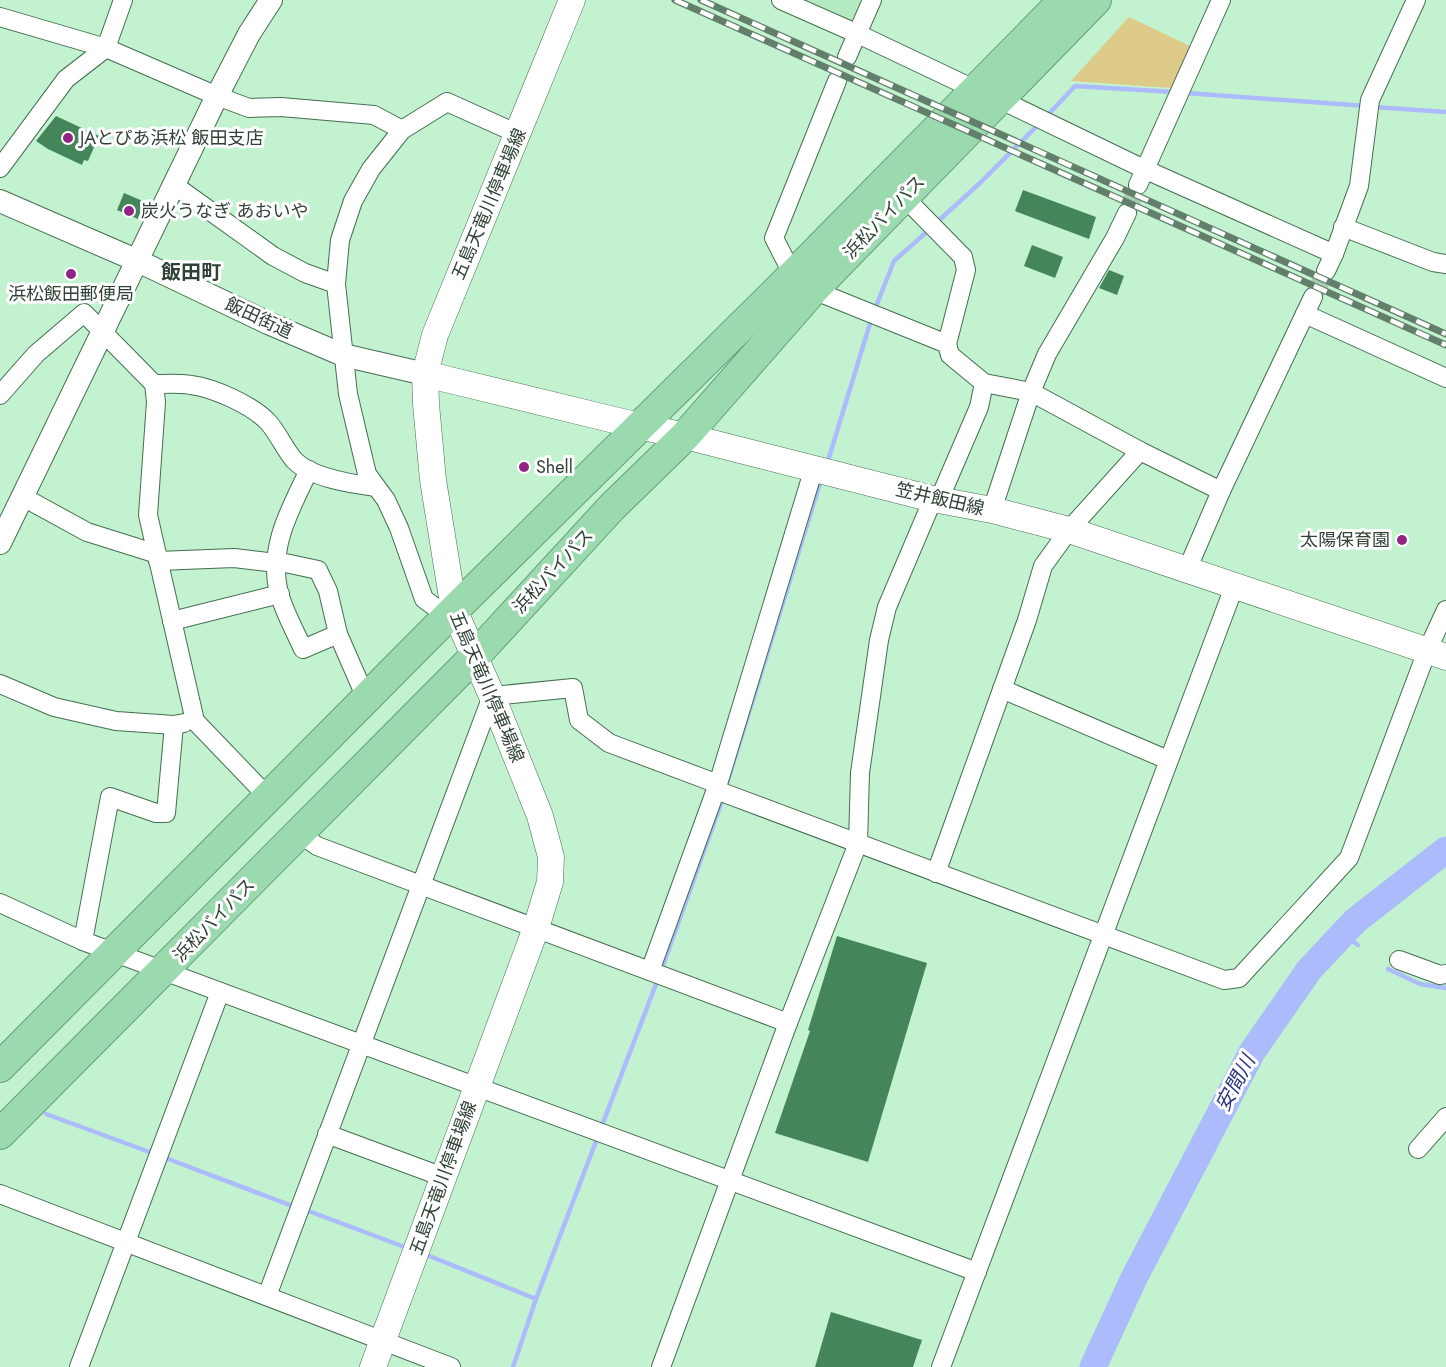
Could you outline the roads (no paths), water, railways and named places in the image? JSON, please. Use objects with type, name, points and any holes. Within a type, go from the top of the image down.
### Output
[{"type":"highway","name":"浜松バイパス","points":[[0,1067],[450,613],[639,426],[903,197],[1064,0]]},
{"type":"highway","name":"浜松バイパス","points":[[0,1134],[475,656],[612,507],[685,436],[803,283],[988,94],[1096,0]]},
{"type":"main road","name":"五島天竜川停車場線","points":[[373,1367],[536,928],[550,882],[551,857],[540,816],[475,656],[450,613],[433,480],[425,374],[435,335],[572,0]]},
{"type":"main road","name":"笠井飯田線","points":[[425,374],[1069,530],[1437,654]]},
{"type":"street","points":[[0,168],[66,79],[106,48],[123,0]]},
{"type":"street","points":[[0,543],[217,96],[249,34],[271,0]]},
{"type":"street","points":[[781,0],[988,94],[1141,177],[1334,254]]},
{"type":"street","points":[[847,57],[872,0]]},
{"type":"street","points":[[1141,177],[1221,0]]},
{"type":"street","points":[[1326,271],[1359,186],[1369,106],[1416,0]]},
{"type":"street","points":[[0,17],[106,48],[249,108],[281,107],[374,115],[402,130]]},
{"type":"street","points":[[837,81],[774,237],[803,283],[947,344]]},
{"type":"street","points":[[450,613],[424,599],[399,528],[386,500],[366,474],[348,394],[343,355],[336,284],[340,240],[353,201],[371,169],[402,130],[447,102],[518,134]]},
{"type":"street","points":[[174,185],[273,256],[305,273],[336,284]]},
{"type":"street","points":[[903,197],[963,257],[966,270],[947,344],[950,356],[984,383],[1031,392],[1140,451],[1221,491]]},
{"type":"street","name":"飯田街道","points":[[0,201],[343,355],[425,374]]},
{"type":"street","points":[[992,510],[1031,392],[1047,354],[1115,238],[1126,213]]},
{"type":"street","points":[[1343,227],[1433,262],[1446,264]]},
{"type":"street","points":[[1187,570],[1221,491],[1309,306],[1446,378]]},
{"type":"street","points":[[0,395],[36,354],[84,313],[154,384],[156,402],[148,515],[195,721],[268,797]]},
{"type":"street","points":[[661,1367],[788,1023],[858,843],[860,773],[879,640],[886,607],[979,407],[984,383]]},
{"type":"street","points":[[154,384],[191,385],[218,393],[245,405],[268,422],[296,462],[309,470],[354,484],[376,486]]},
{"type":"street","points":[[936,873],[1043,566],[1069,530],[1140,451]]},
{"type":"street","points":[[309,470],[285,520],[277,546],[276,562],[280,594],[303,649],[338,634]]},
{"type":"street","points":[[650,971],[717,787],[821,470]]},
{"type":"street","points":[[22,497],[87,532],[157,557],[234,558],[276,562],[318,570],[328,591],[338,634],[366,698]]},
{"type":"street","points":[[941,1367],[1234,587]]},
{"type":"street","points":[[172,621],[280,594]]},
{"type":"street","points":[[267,1296],[492,696],[573,688],[579,720],[609,743],[858,843],[1224,980],[1239,978],[1349,858],[1437,654],[1446,610]]},
{"type":"street","points":[[0,684],[54,707],[116,721],[174,725],[195,721]]},
{"type":"street","points":[[1002,689],[1168,760]]},
{"type":"street","points":[[83,941],[110,797],[156,813],[166,813],[174,725]]},
{"type":"street","points":[[299,833],[317,846],[788,1023]]},
{"type":"street","points":[[0,903],[83,941],[116,951],[220,992],[977,1272]]},
{"type":"street","points":[[1399,960],[1440,975],[1446,974]]},
{"type":"street","points":[[79,1367],[220,992]]},
{"type":"street","points":[[1418,1149],[1446,1116]]},
{"type":"street","points":[[327,1134],[443,1177]]},
{"type":"street","points":[[0,1194],[451,1367]]},
{"type":"waterway","points":[[1046,117],[1075,86],[1174,92]]},
{"type":"waterway","points":[[1186,93],[1366,106]]},
{"type":"waterway","points":[[1374,107],[1446,112]]},
{"type":"waterway","points":[[936,223],[1040,123]]},
{"type":"waterway","points":[[875,309],[894,261],[930,229]]},
{"type":"waterway","points":[[827,464],[872,317]]},
{"type":"waterway","points":[[725,790],[821,480]]},
{"type":"waterway","points":[[661,971],[723,798]]},
{"type":"waterway","name":"安間川","points":[[1093,1367],[1134,1278],[1252,1052],[1309,970],[1355,921],[1446,850]]},
{"type":"waterway","points":[[1343,934],[1358,945]]},
{"type":"waterway","points":[[1388,969],[1420,984],[1446,988]]},
{"type":"waterway","points":[[601,1128],[658,979]]},
{"type":"waterway","points":[[46,1114],[155,1154]]},
{"type":"waterway","points":[[513,1367],[536,1299],[598,1136]]},
{"type":"waterway","points":[[163,1157],[295,1207]]},
{"type":"waterway","points":[[303,1209],[402,1246]]},
{"type":"waterway","points":[[427,1255],[536,1299]]},
{"type":"tunnel","points":[[1127,213],[1138,185]]},
{"type":"tunnel","points":[[1313,297],[1326,271]]},
{"type":"railway","points":[[675,0],[1446,345]]},
{"type":"railway","points":[[701,0],[1446,334]]},
{"type":"place","name":"JAとぴあ浜松 飯田支店","points":[[68,138]]},
{"type":"place","name":"炭火うなぎ あおいや","points":[[129,211]]},
{"type":"place","name":"浜松飯田郵便局","points":[[71,274]]},
{"type":"place","name":"Shell","points":[[524,467]]},
{"type":"place","name":"太陽保育園","points":[[1402,540]]},
{"type":"district","name":"飯田町","points":[[191,272]]}]
